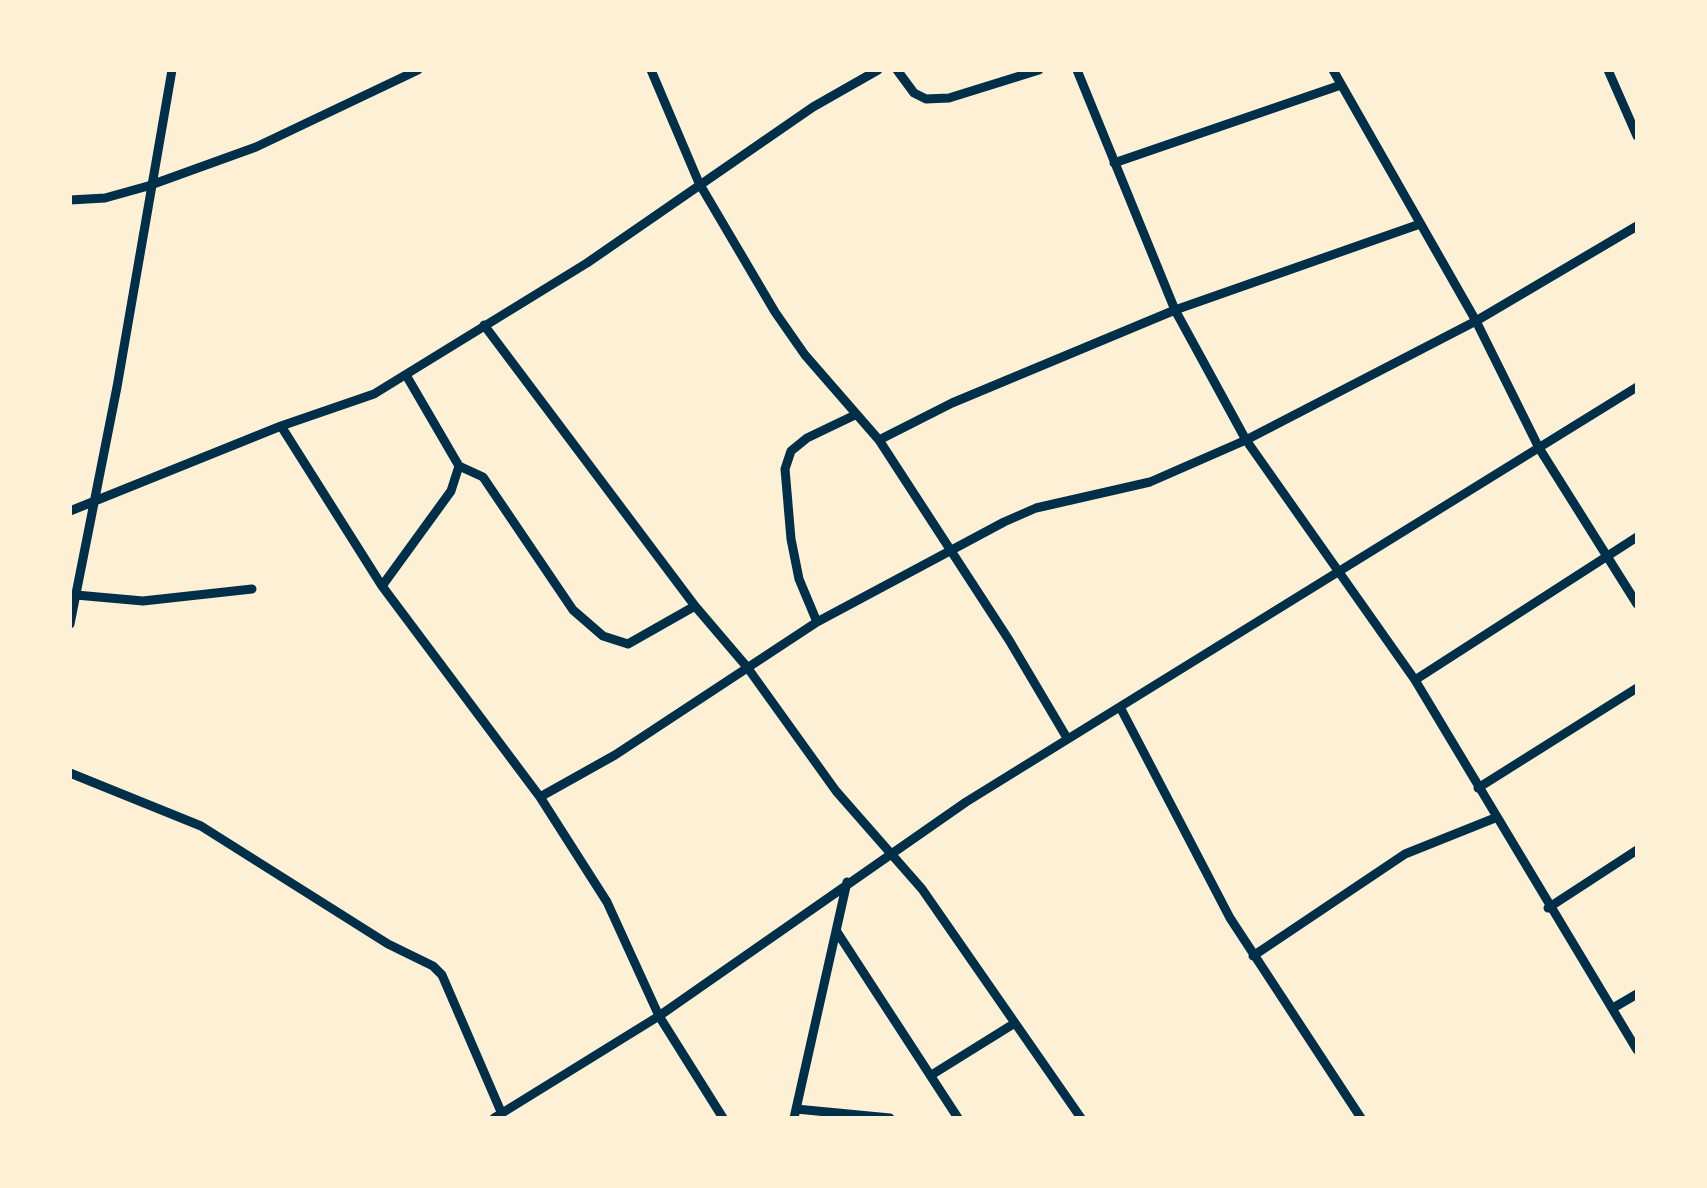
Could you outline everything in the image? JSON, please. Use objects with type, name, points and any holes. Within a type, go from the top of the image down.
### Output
[{"type":"street","points":[[70,624],[172,70]]},
{"type":"street","points":[[70,200],[105,198],[148,186],[256,148],[418,70]]},
{"type":"street","points":[[651,70],[700,183],[775,312],[879,440],[954,552],[1067,738]]},
{"type":"street","points":[[70,511],[281,426],[374,394],[587,263],[813,106],[878,70]]},
{"type":"street","points":[[897,70],[914,93],[926,99],[949,98],[1039,70]]},
{"type":"street","points":[[1078,70],[1175,310],[1246,440],[1415,680],[1494,818],[1637,1050]]},
{"type":"street","points":[[1332,70],[1476,321],[1539,448],[1637,604]]},
{"type":"street","points":[[1608,70],[1637,136]]},
{"type":"street","points":[[1114,162],[1341,85]]},
{"type":"street","points":[[879,440],[952,403],[1175,310],[1420,224]]},
{"type":"street","points":[[540,798],[615,755],[817,622],[1036,508],[1150,482],[1246,440],[1476,321],[1637,226]]},
{"type":"street","points":[[484,325],[694,606],[747,667],[836,791],[893,854],[1080,1118]]},
{"type":"street","points":[[406,375],[458,466],[483,478],[573,610],[602,636],[628,644],[694,606]]},
{"type":"street","points":[[70,773],[201,826],[388,944],[433,966],[442,975],[498,1116],[658,1016],[847,881],[1067,738],[1637,387]]},
{"type":"street","points":[[817,622],[799,580],[790,539],[786,469],[791,451],[855,415]]},
{"type":"street","points":[[281,426],[382,586],[540,798],[607,902],[658,1016],[723,1118]]},
{"type":"street","points":[[382,586],[452,491],[458,466]]},
{"type":"street","points":[[1415,680],[1637,537]]},
{"type":"street","points":[[76,595],[143,601],[252,589]]},
{"type":"street","points":[[1478,788],[1637,688]]},
{"type":"street","points":[[1120,707],[1253,956],[1360,1118]]},
{"type":"street","points":[[1253,956],[1405,854],[1494,818]]},
{"type":"street","points":[[1548,908],[1637,850]]},
{"type":"street","points":[[847,881],[795,1114],[890,1118]]},
{"type":"street","points":[[837,932],[933,1074],[958,1118]]},
{"type":"street","points":[[1613,1008],[1637,994]]},
{"type":"street","points":[[933,1074],[1016,1023]]}]
